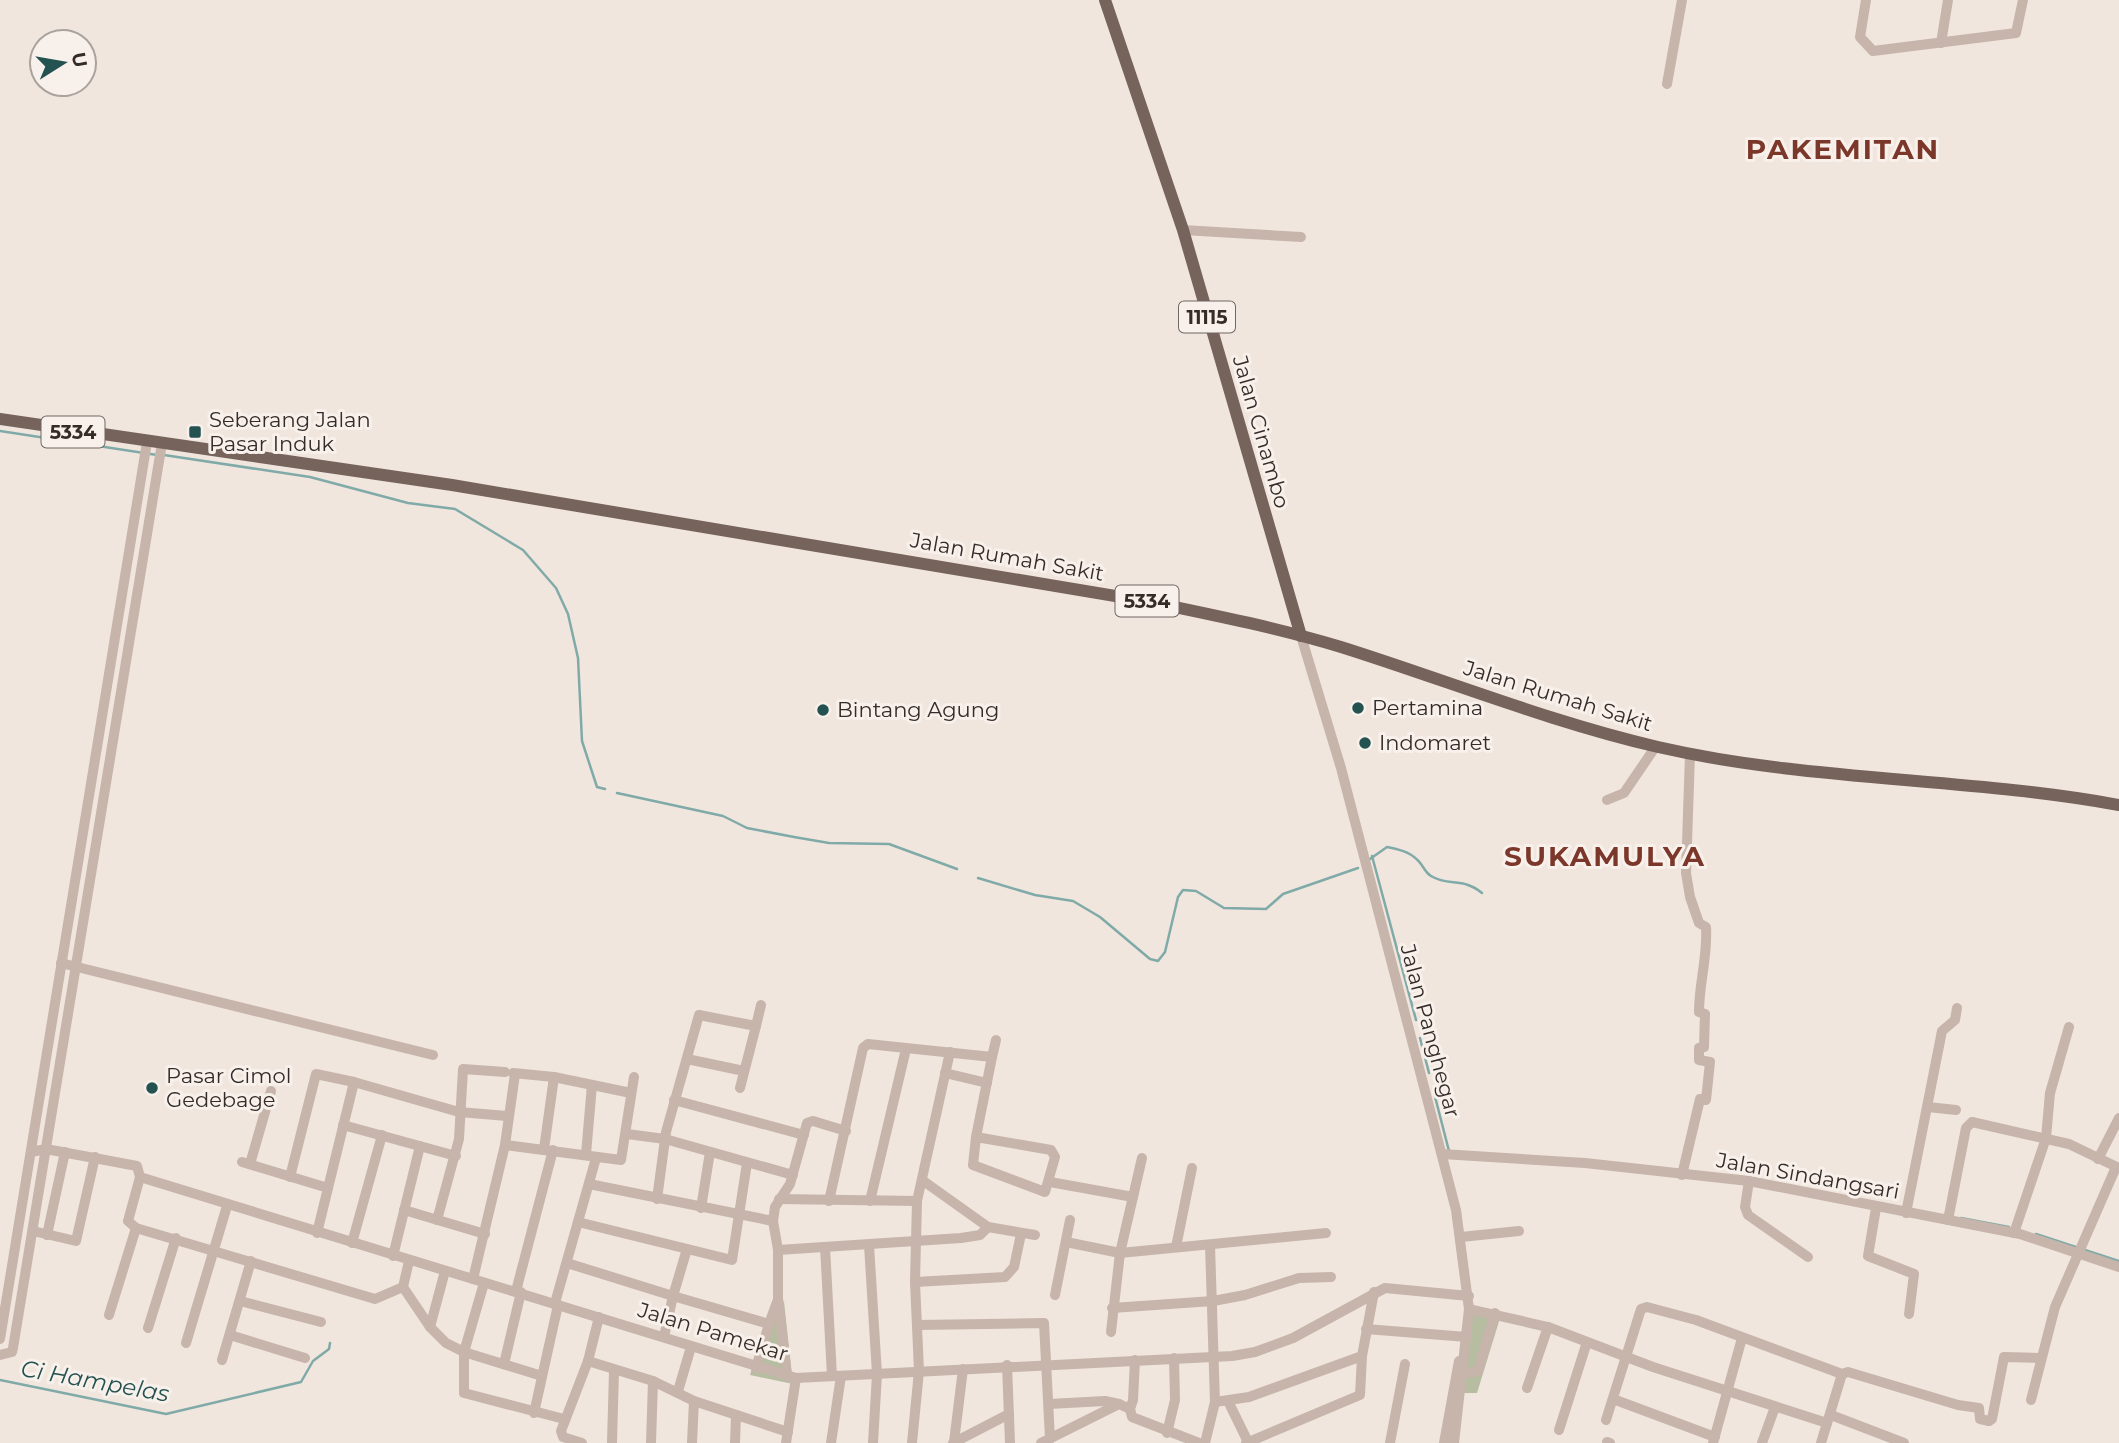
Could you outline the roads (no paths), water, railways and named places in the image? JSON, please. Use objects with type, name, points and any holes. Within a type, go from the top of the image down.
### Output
[{"type":"main road","name":"Jalan Cinambo","points":[[1105,0],[1182,230],[1301,636]]},
{"type":"main road","name":"Jalan Rumah Sakit","points":[[0,419],[145,450],[452,485],[813,543],[1150,602],[1301,636],[1561,720],[1690,754],[1854,778],[2029,792],[2119,805]]},
{"type":"street","points":[[1667,84],[1682,0]]},
{"type":"street","points":[[1867,0],[1860,37],[1873,51],[2016,33],[2022,0]]},
{"type":"street","points":[[1941,43],[1948,0]]},
{"type":"street","points":[[1182,230],[1301,237]]},
{"type":"street","points":[[0,1339],[145,450]]},
{"type":"street","points":[[0,1355],[12,1352],[13,1348],[161,452]]},
{"type":"street","name":"Jalan Panghegar","points":[[1301,636],[1345,781],[1461,1237],[1469,1309],[1464,1374],[1454,1443]]},
{"type":"street","points":[[1607,800],[1623,793],[1656,746]]},
{"type":"street","points":[[1682,1175],[1700,1099],[1706,1100],[1710,1062],[1699,1060],[1699,1048],[1704,1044],[1705,1014],[1699,1012],[1699,996],[1708,951],[1706,927],[1699,923],[1690,897],[1686,873],[1690,754]]},
{"type":"street","points":[[61,963],[433,1055]]},
{"type":"street","points":[[740,1088],[761,1005]]},
{"type":"street","points":[[1906,1213],[1942,1031],[1955,1020],[1957,1008]]},
{"type":"street","points":[[657,1199],[665,1139],[699,1015],[756,1026]]},
{"type":"street","points":[[2014,1233],[2046,1138],[2050,1093],[2069,1027]]},
{"type":"street","points":[[976,1137],[1051,1150],[1055,1157],[1045,1192],[976,1168],[971,1160],[996,1040]]},
{"type":"street","points":[[829,1201],[863,1048],[868,1044],[992,1057]]},
{"type":"street","points":[[870,1201],[906,1049]]},
{"type":"street","points":[[912,1443],[919,1371],[915,1282],[917,1201],[950,1052]]},
{"type":"street","points":[[687,1059],[744,1070]]},
{"type":"street","points":[[437,1220],[456,1156],[463,1069],[554,1077],[631,1094]]},
{"type":"street","points":[[511,1073],[505,1145],[485,1234],[464,1352],[464,1393],[564,1419]]},
{"type":"street","points":[[945,1073],[987,1083]]},
{"type":"street","points":[[290,1177],[316,1074],[459,1112],[507,1116]]},
{"type":"street","points":[[504,1364],[548,1150],[554,1077]]},
{"type":"street","points":[[505,1145],[621,1160],[634,1077]]},
{"type":"street","points":[[317,1233],[354,1082]]},
{"type":"street","points":[[534,1413],[557,1304],[589,1184],[592,1084]]},
{"type":"street","points":[[271,1091],[246,1163],[328,1188]]},
{"type":"street","points":[[674,1100],[804,1135]]},
{"type":"street","points":[[1927,1107],[1956,1110]]},
{"type":"street","points":[[2098,1159],[2119,1118]]},
{"type":"street","points":[[588,1361],[653,1381],[694,1401],[736,1415],[787,1438],[791,1377],[778,1298],[778,1250],[773,1221],[779,1199],[786,1193],[793,1175],[810,1121],[846,1131]]},
{"type":"street","points":[[1948,1220],[1969,1123],[2075,1146],[2118,1168],[2055,1307],[2031,1400]]},
{"type":"street","points":[[343,1125],[456,1156]]},
{"type":"street","points":[[627,1134],[665,1139],[793,1175]]},
{"type":"street","points":[[352,1243],[382,1135]]},
{"type":"street","points":[[393,1256],[420,1146]]},
{"type":"street","points":[[31,1152],[46,1149]]},
{"type":"street","name":"Jalan Pamekar","points":[[46,1149],[137,1166],[139,1177],[227,1206],[518,1292],[791,1377],[1255,1352],[1293,1338],[1385,1288],[1469,1296]]},
{"type":"street","points":[[47,1234],[65,1152]]},
{"type":"street","points":[[701,1208],[710,1152]]},
{"type":"street","name":"Jalan Sindangsari","points":[[1442,1154],[1585,1163],[1749,1181],[2082,1248],[2119,1266]]},
{"type":"street","points":[[33,1231],[74,1242],[77,1240],[95,1157]]},
{"type":"street","points":[[1111,1332],[1120,1253],[1142,1158]]},
{"type":"street","points":[[578,1222],[732,1260],[747,1163]]},
{"type":"street","points":[[1176,1247],[1192,1168]]},
{"type":"street","points":[[139,1177],[128,1221],[136,1228],[375,1299],[403,1287]]},
{"type":"street","points":[[922,1180],[989,1227],[1035,1235]]},
{"type":"street","points":[[1749,1181],[1745,1207],[1748,1215],[1808,1257]]},
{"type":"street","points":[[1050,1182],[1133,1197]]},
{"type":"street","points":[[589,1184],[773,1221]]},
{"type":"street","points":[[779,1199],[917,1201]]},
{"type":"street","points":[[186,1343],[227,1206]]},
{"type":"street","points":[[1876,1208],[1868,1256],[1914,1274],[1909,1314]]},
{"type":"street","points":[[404,1210],[485,1234]]},
{"type":"street","points":[[1055,1295],[1070,1220]]},
{"type":"street","points":[[778,1250],[979,1236],[989,1227]]},
{"type":"street","points":[[109,1315],[136,1228]]},
{"type":"street","points":[[1461,1237],[1519,1231]]},
{"type":"street","points":[[1066,1242],[1120,1253],[1326,1233]]},
{"type":"street","points":[[915,1282],[1004,1277],[1014,1267],[1021,1234]]},
{"type":"street","points":[[148,1328],[176,1238]]},
{"type":"street","points":[[869,1245],[877,1374],[873,1443]]},
{"type":"street","points":[[1205,1443],[1215,1402],[1210,1245]]},
{"type":"street","points":[[825,1247],[837,1376],[831,1443]]},
{"type":"street","points":[[664,1337],[687,1249]]},
{"type":"street","points":[[222,1360],[251,1261]]},
{"type":"street","points":[[409,1261],[403,1287],[430,1327],[446,1343],[464,1352],[542,1376]]},
{"type":"street","points":[[567,1263],[769,1324]]},
{"type":"street","points":[[430,1327],[444,1271]]},
{"type":"street","points":[[1112,1308],[1213,1301],[1245,1295],[1299,1278],[1331,1277]]},
{"type":"street","points":[[1228,1401],[1247,1443],[1357,1398],[1374,1292]]},
{"type":"street","points":[[757,1368],[778,1298]]},
{"type":"street","points":[[240,1301],[321,1322]]},
{"type":"street","points":[[1606,1420],[1642,1309],[1647,1307],[1842,1374],[1849,1371],[1958,1405],[1979,1408],[1979,1419],[1991,1421],[2004,1357],[2040,1358]]},
{"type":"street","points":[[1469,1309],[1548,1327],[1728,1392],[1775,1407],[1829,1419],[1904,1443]]},
{"type":"street","points":[[1464,1374],[1478,1371],[1495,1313]]},
{"type":"street","points":[[582,1443],[563,1437],[564,1419],[588,1361],[599,1317]]},
{"type":"street","points":[[918,1325],[1042,1321],[1046,1325],[1048,1363],[1046,1441]]},
{"type":"street","points":[[1527,1388],[1548,1327]]},
{"type":"street","points":[[1366,1329],[1468,1337]]},
{"type":"street","points":[[230,1335],[305,1358]]},
{"type":"street","points":[[1613,1399],[1714,1440],[1742,1338]]},
{"type":"street","points":[[1559,1430],[1587,1342]]},
{"type":"street","points":[[678,1391],[691,1347]]},
{"type":"street","points":[[1215,1402],[1250,1397],[1362,1356]]},
{"type":"street","points":[[1167,1433],[1175,1400],[1174,1358]]},
{"type":"street","points":[[1135,1360],[1130,1409],[1132,1417],[1167,1433],[1199,1443]]},
{"type":"street","points":[[1444,1443],[1459,1361]]},
{"type":"street","points":[[1390,1443],[1405,1364]]},
{"type":"street","points":[[1007,1365],[1010,1443]]},
{"type":"street","points":[[954,1443],[963,1369]]},
{"type":"street","points":[[612,1443],[614,1371]]},
{"type":"street","points":[[1821,1443],[1842,1374]]},
{"type":"street","points":[[651,1443],[653,1381]]},
{"type":"street","points":[[692,1443],[694,1401]]},
{"type":"street","points":[[1049,1404],[1105,1401],[1130,1409]]},
{"type":"street","points":[[1046,1441],[1119,1404]]},
{"type":"street","points":[[1762,1443],[1775,1407]]},
{"type":"street","points":[[954,1443],[1009,1414]]},
{"type":"street","points":[[735,1443],[736,1415]]},
{"type":"waterway","points":[[0,431],[157,455]]},
{"type":"waterway","points":[[164,455],[310,477],[408,503],[455,509],[523,550],[556,588],[568,614],[578,658],[582,741],[597,787],[605,789]]},
{"type":"waterway","points":[[617,793],[723,816],[747,828],[794,837],[829,843],[889,844],[957,869]]},
{"type":"waterway","points":[[1370,859],[1387,847],[1402,851],[1414,857],[1431,876],[1469,885],[1482,893]]},
{"type":"waterway","points":[[1372,856],[1416,1020]]},
{"type":"waterway","points":[[978,878],[1035,895],[1073,901],[1100,917],[1150,959],[1158,961],[1165,952],[1178,897],[1183,890],[1196,891],[1224,908],[1266,909],[1283,894],[1358,868]]},
{"type":"waterway","points":[[1420,1038],[1429,1073]]},
{"type":"waterway","points":[[1433,1089],[1449,1151]]},
{"type":"waterway","points":[[1961,1218],[2009,1227]]},
{"type":"waterway","points":[[2036,1234],[2119,1261]]},
{"type":"waterway","name":"Ci Hampelas","points":[[0,1380],[166,1414],[301,1382],[313,1361],[329,1349],[330,1343]]},
{"type":"place","name":"Seberang Jalan Pasar Induk","points":[[195,432]]},
{"type":"place","name":"Pertamina","points":[[1358,708]]},
{"type":"place","name":"Bintang Agung","points":[[823,710]]},
{"type":"place","name":"Indomaret","points":[[1365,743]]},
{"type":"place","name":"Pasar Cimol Gedebage","points":[[152,1088]]},
{"type":"district","name":"PAKEMITAN","points":[[1843,149]]},
{"type":"district","name":"SUKAMULYA","points":[[1605,856]]}]
